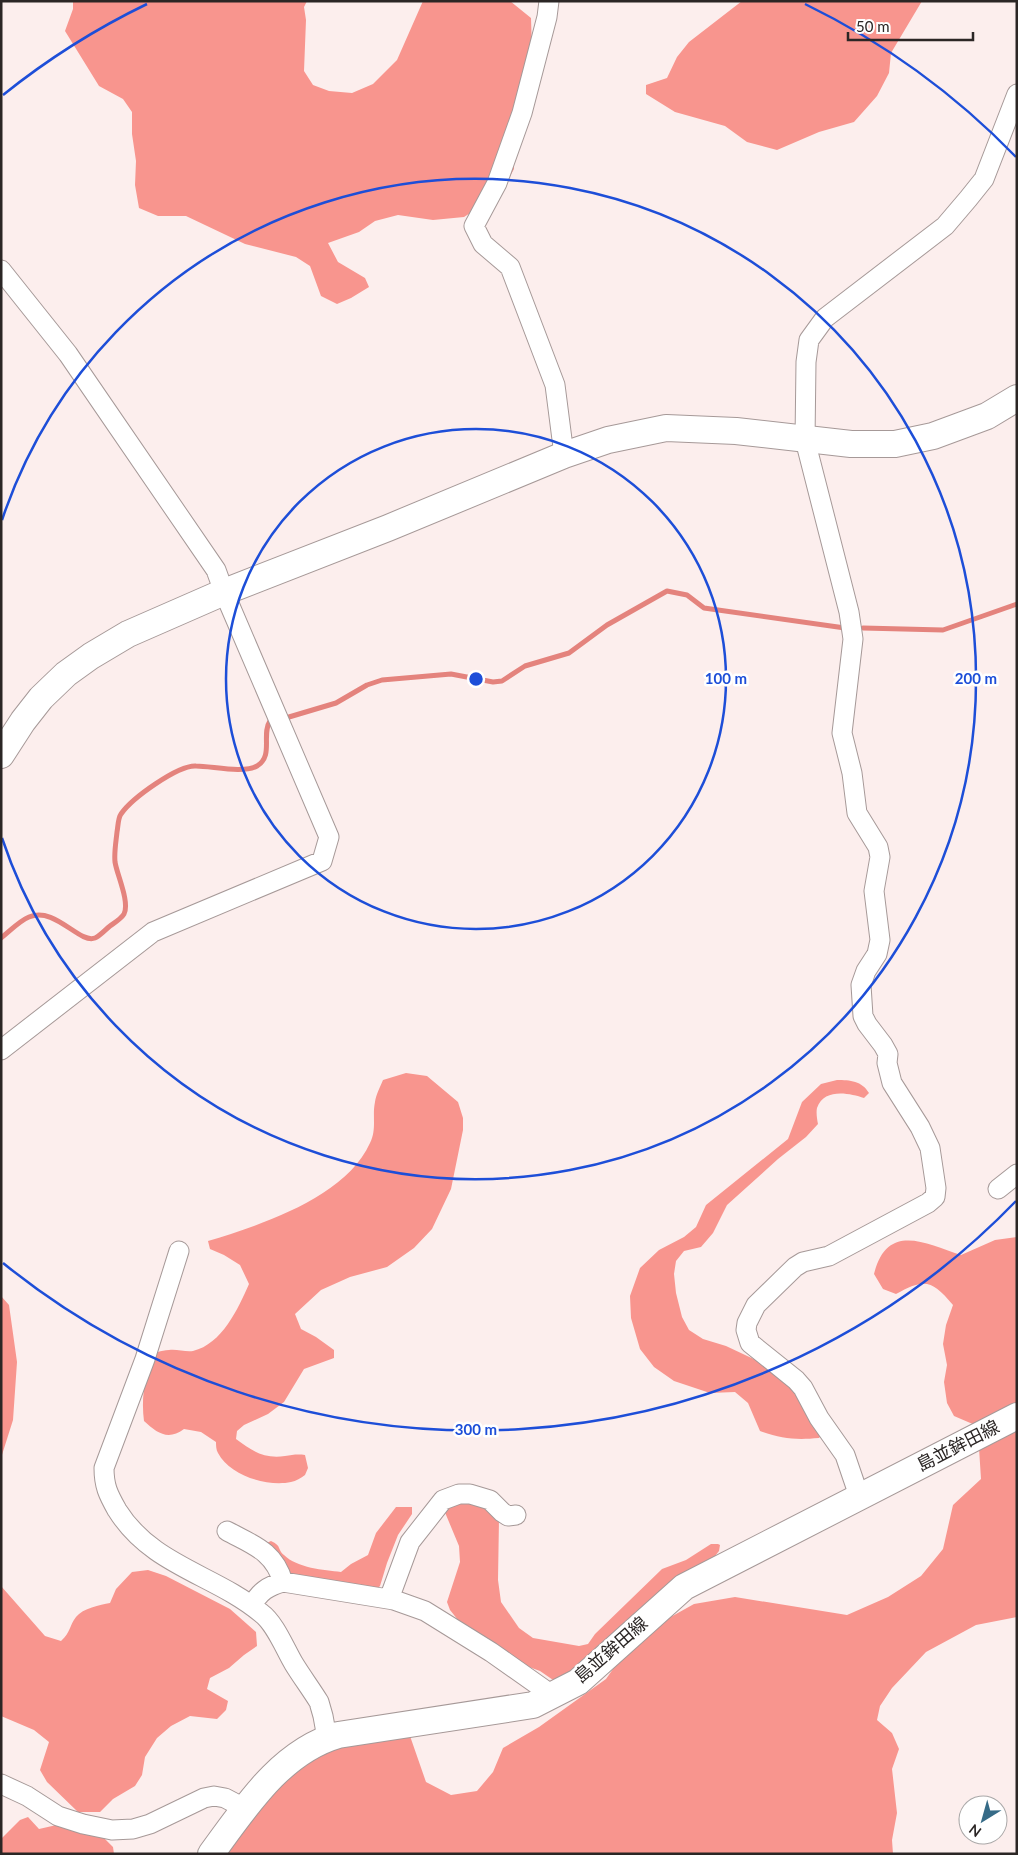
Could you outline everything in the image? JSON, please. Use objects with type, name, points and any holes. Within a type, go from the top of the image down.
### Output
[{"type":"street","points":[[549,1],[547,17],[522,113],[497,183],[474,226],[482,244],[510,267],[555,385],[564,456]]},
{"type":"street","points":[[859,1496],[844,1455],[819,1418],[803,1388],[796,1380],[753,1346],[747,1338],[746,1330],[750,1314],[756,1305],[795,1267],[803,1262],[829,1256],[928,1203],[935,1197],[936,1193],[930,1148],[927,1140],[892,1083],[887,1063],[888,1054],[866,1024],[863,1016],[861,986],[866,971],[877,954],[880,940],[874,891],[880,857],[875,840],[857,813],[852,773],[842,733],[853,639],[849,612],[805,440],[806,362],[809,340],[825,318],[945,226],[984,179],[1017,94]]},
{"type":"street","points":[[1,270],[73,361],[216,570],[329,836],[322,861],[153,932],[1,1050]]},
{"type":"street","points":[[1,755],[23,721],[41,698],[66,674],[91,656],[128,634],[224,592],[608,440],[666,428],[736,431],[852,444],[895,444],[933,436],[987,416],[1017,398]]},
{"type":"street","points":[[998,1189],[1017,1174]]},
{"type":"street","points":[[179,1251],[145,1359],[109,1452],[104,1468],[104,1482],[108,1494],[124,1521],[143,1541],[187,1570],[235,1595],[263,1614],[319,1702],[327,1738]]},
{"type":"street","name":"島並鉾田線","points":[[211,1854],[244,1808],[267,1781],[287,1763],[312,1746],[327,1738],[384,1727],[533,1706],[578,1682],[684,1587],[1017,1416]]},
{"type":"street","points":[[389,1599],[410,1542],[443,1500],[459,1494],[470,1494],[490,1500],[508,1516],[516,1515]]},
{"type":"street","points":[[227,1531],[256,1547],[272,1559],[283,1582]]},
{"type":"street","points":[[252,1606],[256,1597],[267,1588],[283,1582],[389,1599],[425,1611],[491,1652],[552,1696]]},
{"type":"street","points":[[1,1784],[27,1796],[58,1816],[112,1830],[133,1829],[150,1824],[204,1798],[214,1796],[230,1800],[244,1808]]},
{"type":"shaded area","points":[[73,1],[307,1],[304,7],[306,20],[304,71],[313,85],[329,91],[352,93],[373,84],[397,60],[423,1],[510,1],[531,18],[532,50],[514,148],[514,169],[501,193],[464,217],[433,220],[398,215],[375,221],[359,232],[328,243],[338,262],[365,278],[369,287],[337,304],[321,296],[310,266],[296,257],[245,244],[186,216],[158,216],[139,208],[135,185],[136,161],[132,134],[132,112],[123,99],[99,86],[65,31],[73,9]]},
{"type":"shaded area","points":[[742,1],[922,1],[891,53],[889,73],[877,96],[854,122],[819,132],[777,150],[747,142],[725,126],[675,112],[646,94],[646,85],[667,78],[677,57],[689,42]]},
{"type":"shaded area","points":[[406,1073],[427,1076],[458,1102],[463,1118],[463,1130],[451,1189],[432,1229],[414,1248],[387,1267],[350,1277],[321,1290],[295,1314],[301,1329],[334,1350],[334,1358],[304,1369],[284,1402],[268,1414],[244,1425],[237,1431],[236,1439],[264,1455],[278,1457],[305,1455],[308,1468],[305,1475],[295,1481],[282,1483],[272,1483],[250,1478],[231,1468],[217,1452],[216,1442],[201,1432],[184,1429],[173,1435],[168,1435],[153,1429],[144,1421],[143,1395],[149,1368],[158,1352],[165,1350],[193,1351],[212,1341],[228,1324],[249,1284],[240,1265],[210,1249],[208,1241],[252,1227],[300,1206],[322,1194],[342,1179],[358,1162],[370,1143],[373,1133],[374,1107],[383,1080]]},
{"type":"shaded area","points":[[837,1080],[851,1081],[859,1084],[869,1093],[864,1098],[844,1094],[825,1097],[817,1108],[818,1124],[806,1137],[778,1159],[727,1205],[713,1233],[701,1247],[684,1251],[676,1261],[674,1274],[676,1293],[682,1317],[689,1330],[703,1339],[726,1346],[760,1362],[791,1380],[823,1433],[819,1438],[803,1439],[775,1436],[760,1431],[748,1403],[735,1392],[710,1393],[674,1381],[654,1367],[640,1349],[631,1318],[630,1296],[640,1268],[659,1250],[684,1237],[696,1227],[706,1205],[788,1139],[802,1102],[821,1084]]},
{"type":"shaded area","points":[[1017,1237],[1017,1408],[975,1425],[954,1416],[947,1403],[944,1382],[947,1365],[943,1344],[946,1325],[953,1305],[939,1290],[928,1284],[914,1285],[896,1294],[883,1289],[874,1274],[880,1258],[888,1247],[898,1242],[909,1240],[921,1242],[961,1255],[995,1240]]},
{"type":"shaded area","points":[[1,1296],[9,1305],[17,1362],[13,1420],[1,1458]]},
{"type":"shaded area","points":[[1017,1427],[1017,1617],[976,1625],[926,1652],[892,1688],[880,1706],[877,1720],[892,1733],[899,1749],[892,1769],[897,1813],[892,1840],[893,1854],[225,1854],[276,1788],[320,1755],[360,1741],[410,1736],[426,1782],[451,1795],[477,1791],[493,1772],[503,1748],[539,1727],[606,1679],[642,1633],[694,1604],[735,1597],[847,1615],[888,1597],[921,1576],[943,1549],[953,1505],[981,1479],[979,1448]]},
{"type":"shaded area","points":[[453,1501],[488,1506],[499,1519],[498,1580],[501,1602],[519,1628],[533,1638],[579,1646],[588,1644],[595,1634],[662,1569],[686,1560],[711,1544],[720,1545],[719,1551],[580,1670],[556,1682],[540,1671],[521,1664],[462,1625],[450,1610],[447,1602],[460,1562],[459,1546],[444,1510]]},
{"type":"shaded area","points":[[396,1507],[412,1507],[412,1514],[398,1535],[380,1586],[374,1592],[293,1576],[281,1567],[262,1545],[271,1541],[277,1544],[284,1555],[296,1563],[311,1568],[341,1572],[368,1555],[376,1533]]},
{"type":"shaded area","points":[[148,1570],[166,1576],[230,1609],[256,1632],[257,1646],[229,1668],[210,1678],[207,1689],[228,1701],[226,1710],[217,1719],[190,1716],[171,1726],[157,1738],[145,1757],[142,1775],[135,1786],[113,1799],[100,1812],[78,1812],[47,1782],[40,1770],[49,1742],[34,1730],[1,1716],[1,1586],[45,1636],[61,1641],[67,1635],[79,1614],[92,1607],[110,1603],[116,1589],[132,1572]]},
{"type":"shaded area","points":[[28,1817],[39,1829],[61,1824],[101,1835],[113,1847],[114,1854],[1,1854],[1,1839],[20,1820]]},
{"type":"waterway","points":[[289,717],[336,703],[367,685],[382,680],[451,674],[493,682],[502,681],[525,666],[569,653],[607,625],[667,591],[687,595],[704,608],[845,628]]},
{"type":"waterway","points":[[863,628],[943,630],[1017,604]]},
{"type":"waterway","points":[[1,938],[25,919],[39,915],[57,920],[82,936],[89,938],[95,938],[121,918],[124,914],[125,903],[115,858],[118,823],[121,814],[135,800],[156,784],[188,767],[203,766],[236,770],[257,766],[265,757],[270,721]]}]
